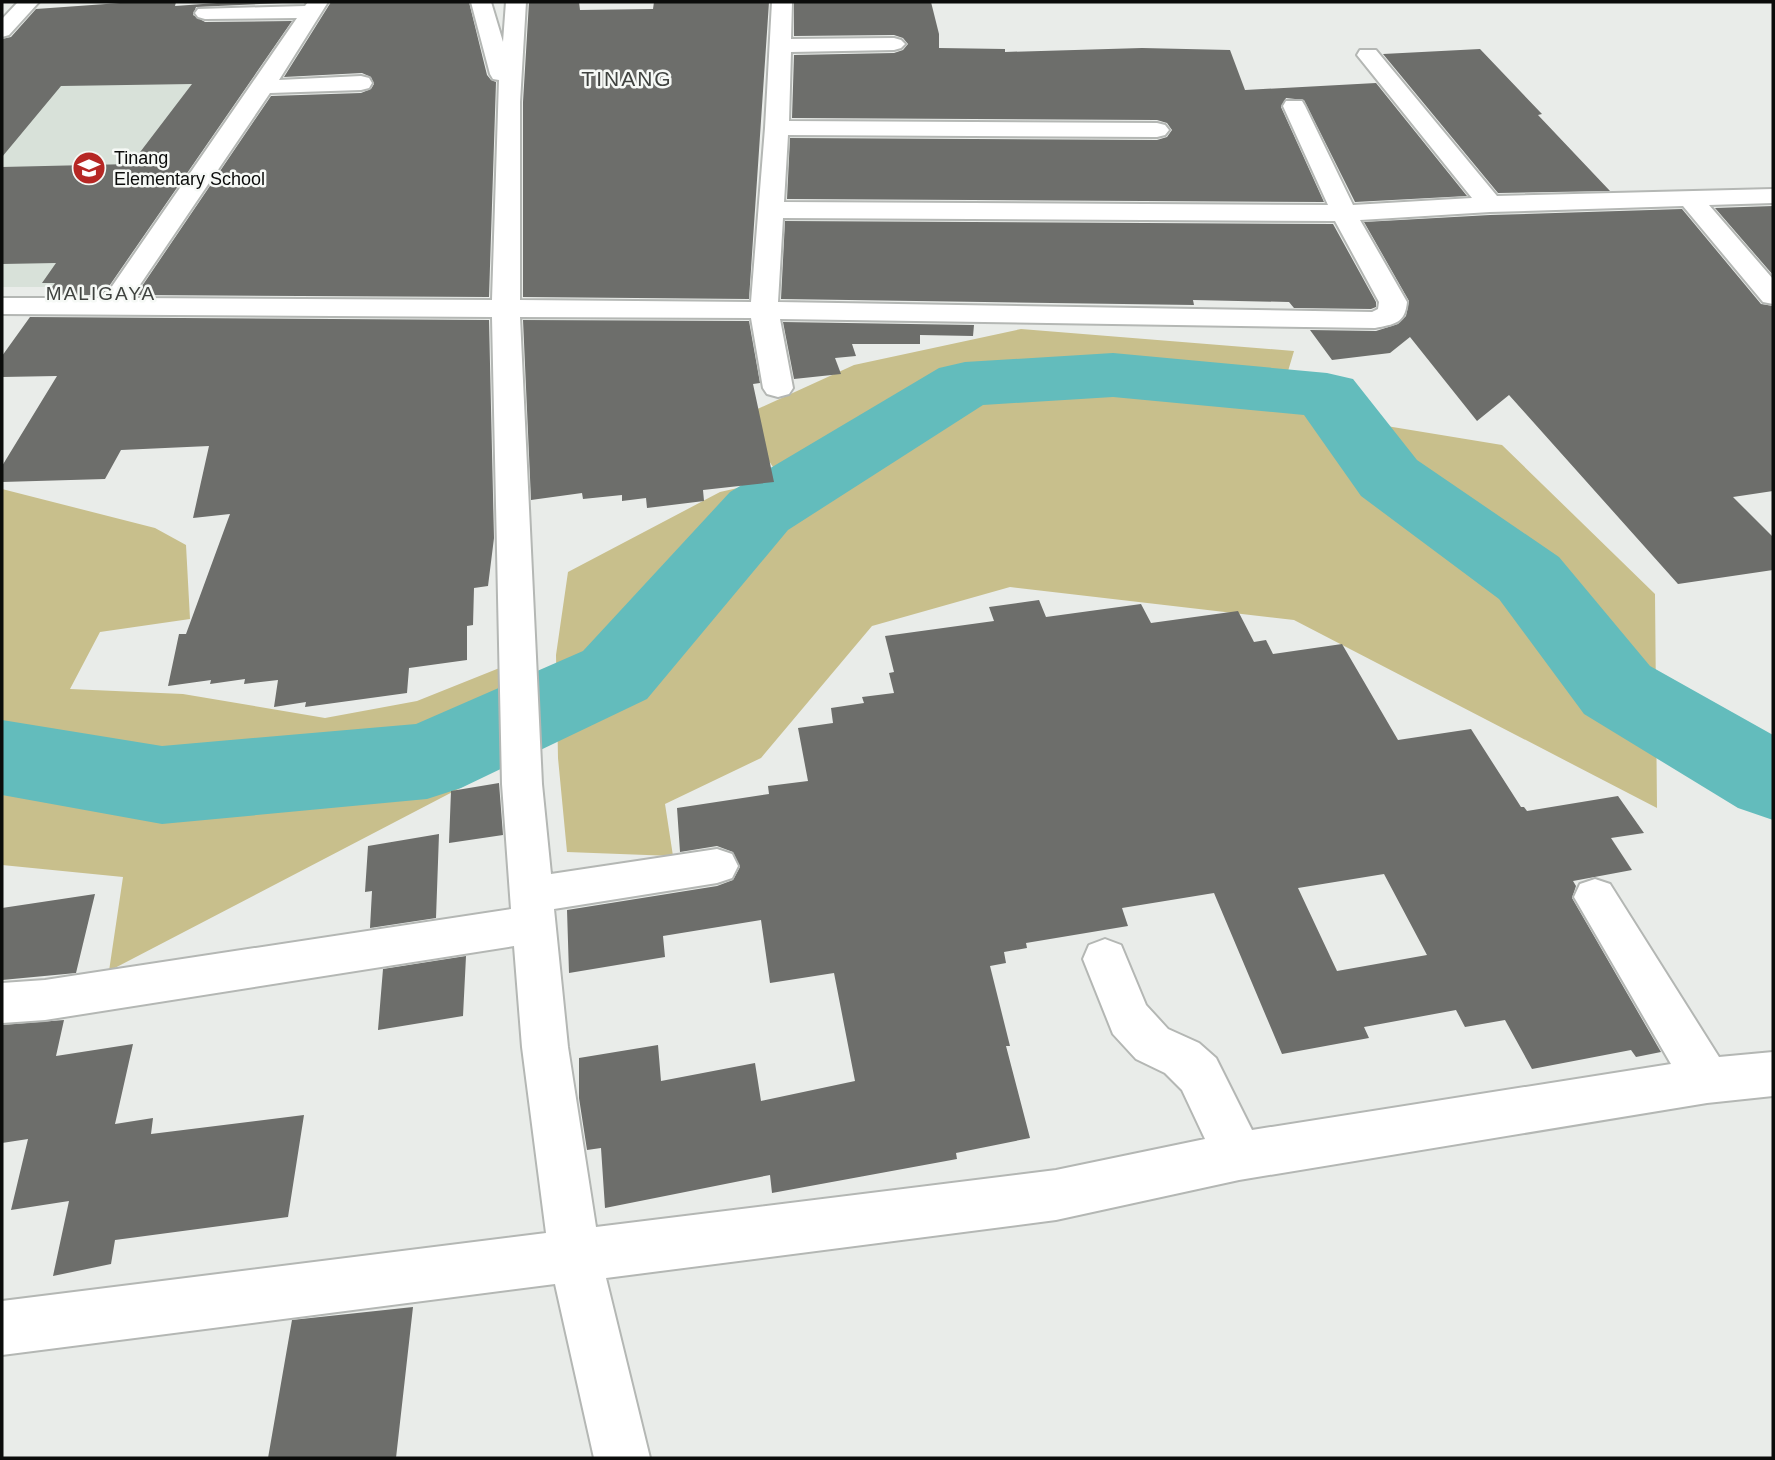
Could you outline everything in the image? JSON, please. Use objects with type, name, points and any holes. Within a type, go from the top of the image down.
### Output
[{"type":"street","points":[[2,31],[29,2]]},
{"type":"street","points":[[481,2],[509,102]]},
{"type":"street","points":[[516,2],[509,102],[506,308],[522,783],[545,1047],[573,1254],[622,1458]]},
{"type":"street","points":[[778,388],[764,310],[777,128],[782,2]]},
{"type":"street","points":[[205,13],[314,7]]},
{"type":"street","points":[[111,307],[314,7]]},
{"type":"street","points":[[779,46],[894,44]]},
{"type":"street","points":[[1368,55],[1490,204]]},
{"type":"street","points":[[263,86],[361,83]]},
{"type":"street","points":[[2,306],[764,310],[1375,320],[1392,314],[1393,303],[1343,213],[1294,106]]},
{"type":"street","points":[[777,128],[1157,130]]},
{"type":"street","points":[[770,210],[1343,213],[1490,204],[1773,196]]},
{"type":"street","points":[[1690,199],[1773,296]]},
{"type":"street","points":[[2,1003],[45,1000],[532,910],[717,866]]},
{"type":"street","points":[[1595,897],[1707,1081]]},
{"type":"street","points":[[1105,959],[1129,1019],[1152,1044],[1182,1058],[1199,1074],[1239,1156]]},
{"type":"street","points":[[2,1328],[1056,1195],[1239,1156],[1707,1081],[1773,1074]]},
{"type":"shaded area","name":"Tinang Elementary School","points":[[263,41],[96,287],[2,287],[2,50],[5,47]]},
{"type":"shaded area","points":[[1021,329],[1294,351],[1277,408],[1502,445],[1655,594],[1657,808],[1294,620],[1010,587],[872,626],[761,758],[665,804],[673,856],[567,852],[558,758],[556,655],[568,572],[720,492],[781,478],[738,418],[854,365]]},
{"type":"shaded area","points":[[2,489],[155,528],[186,545],[190,619],[100,632],[70,689],[183,694],[325,718],[417,701],[502,667],[510,762],[109,971],[123,877],[2,865]]},
{"type":"building","name":"Tinang Elementary School","points":[[176,2],[175,6],[231,2],[305,2],[196,7],[193,15],[205,22],[292,21],[103,295],[46,295],[55,283],[42,283],[56,263],[2,264],[2,167],[131,164],[192,84],[61,86],[2,157],[2,39],[11,37],[36,9]]},
{"type":"building","points":[[331,2],[469,2],[487,75],[496,82],[489,297],[136,295],[271,96],[361,93],[371,89],[374,84],[371,77],[362,73],[284,77]]},
{"type":"building","points":[[529,2],[579,2],[580,10],[653,9],[654,2],[769,2],[749,299],[523,297],[523,102]]},
{"type":"building","points":[[794,2],[931,2],[939,34],[939,48],[1005,49],[1005,52],[1142,48],[1230,50],[1245,90],[1376,83],[1467,196],[1355,202],[1304,100],[1286,98],[1281,107],[1324,202],[787,199],[790,138],[1157,140],[1167,137],[1172,130],[1167,123],[1157,120],[792,118],[794,55],[894,53],[903,50],[908,44],[903,38],[894,35],[794,36]]},
{"type":"building","points":[[1480,49],[1610,191],[1498,193],[1383,54]]},
{"type":"building","points":[[1773,206],[1773,275],[1715,208]]},
{"type":"building","points":[[1682,209],[1761,304],[1773,306],[1773,491],[1733,497],[1773,537],[1773,570],[1678,584],[1509,395],[1477,421],[1410,337],[1390,353],[1332,360],[1310,330],[1376,331],[1398,324],[1406,316],[1409,301],[1364,222]]},
{"type":"building","points":[[785,221],[1333,224],[1376,302],[1376,307],[1294,308],[1289,302],[1193,300],[1194,305],[781,299]]},
{"type":"building","points":[[30,317],[489,320],[494,538],[488,586],[474,588],[473,625],[467,626],[467,660],[409,668],[407,693],[305,707],[306,702],[274,707],[278,680],[244,684],[245,679],[210,684],[211,680],[168,686],[179,634],[186,634],[230,514],[193,518],[209,446],[121,450],[105,479],[2,482],[2,466],[57,376],[2,377],[2,356]]},
{"type":"building","points":[[523,320],[749,321],[760,383],[753,384],[774,482],[703,490],[704,501],[647,508],[646,498],[622,501],[622,495],[583,499],[582,493],[531,500]]},
{"type":"building","points":[[783,322],[974,325],[973,336],[920,335],[920,344],[852,344],[856,356],[835,358],[841,374],[794,379]]},
{"type":"building","points":[[1039,600],[1046,617],[1141,604],[1151,623],[1238,611],[1254,642],[1266,640],[1273,654],[1342,644],[1398,740],[1471,729],[1521,807],[1527,811],[1618,796],[1644,833],[1611,838],[1632,870],[1573,881],[1576,886],[1572,898],[1661,1052],[1636,1057],[1631,1050],[1532,1069],[1505,1020],[1465,1027],[1456,1010],[1364,1027],[1369,1038],[1282,1054],[1214,893],[1122,908],[1128,926],[1026,943],[1027,948],[1004,952],[1006,963],[990,966],[1010,1046],[1006,1046],[1030,1138],[956,1153],[957,1159],[772,1193],[770,1175],[605,1208],[601,1148],[587,1150],[579,1098],[579,1058],[658,1045],[661,1081],[755,1063],[761,1101],[855,1081],[834,973],[770,983],[761,920],[663,936],[665,957],[569,973],[567,910],[717,886],[733,880],[740,867],[733,852],[717,846],[680,852],[677,808],[769,794],[768,786],[808,781],[798,728],[833,723],[831,708],[864,703],[862,697],[894,693],[889,673],[894,672],[885,636],[994,621],[989,607]],"holes":[[[1384,874],[1427,955],[1337,971],[1298,888]]]},
{"type":"building","points":[[499,783],[503,835],[449,843],[451,791]]},
{"type":"building","points":[[439,834],[436,918],[370,928],[372,891],[365,892],[368,846]]},
{"type":"building","points":[[95,894],[76,973],[2,980],[2,908]]},
{"type":"building","points":[[466,956],[463,1016],[378,1030],[383,969]]},
{"type":"building","points":[[64,1020],[56,1056],[133,1044],[115,1124],[153,1118],[151,1134],[304,1115],[288,1217],[115,1240],[111,1264],[53,1276],[69,1201],[11,1210],[28,1139],[2,1143],[2,1025]]},
{"type":"building","points":[[413,1307],[396,1458],[268,1458],[292,1320]]},
{"type":"waterway","points":[[2,758],[162,785],[427,761],[615,675],[759,511],[965,384],[1113,375],[1327,395],[1389,478],[1529,578],[1617,690],[1773,781]]},
{"type":"place","name":"Tinang Elementary School","points":[[89,168]]},
{"type":"district","name":"TINANG","points":[[627,78]]},
{"type":"district","name":"MALIGAYA","points":[[101,293]]}]
